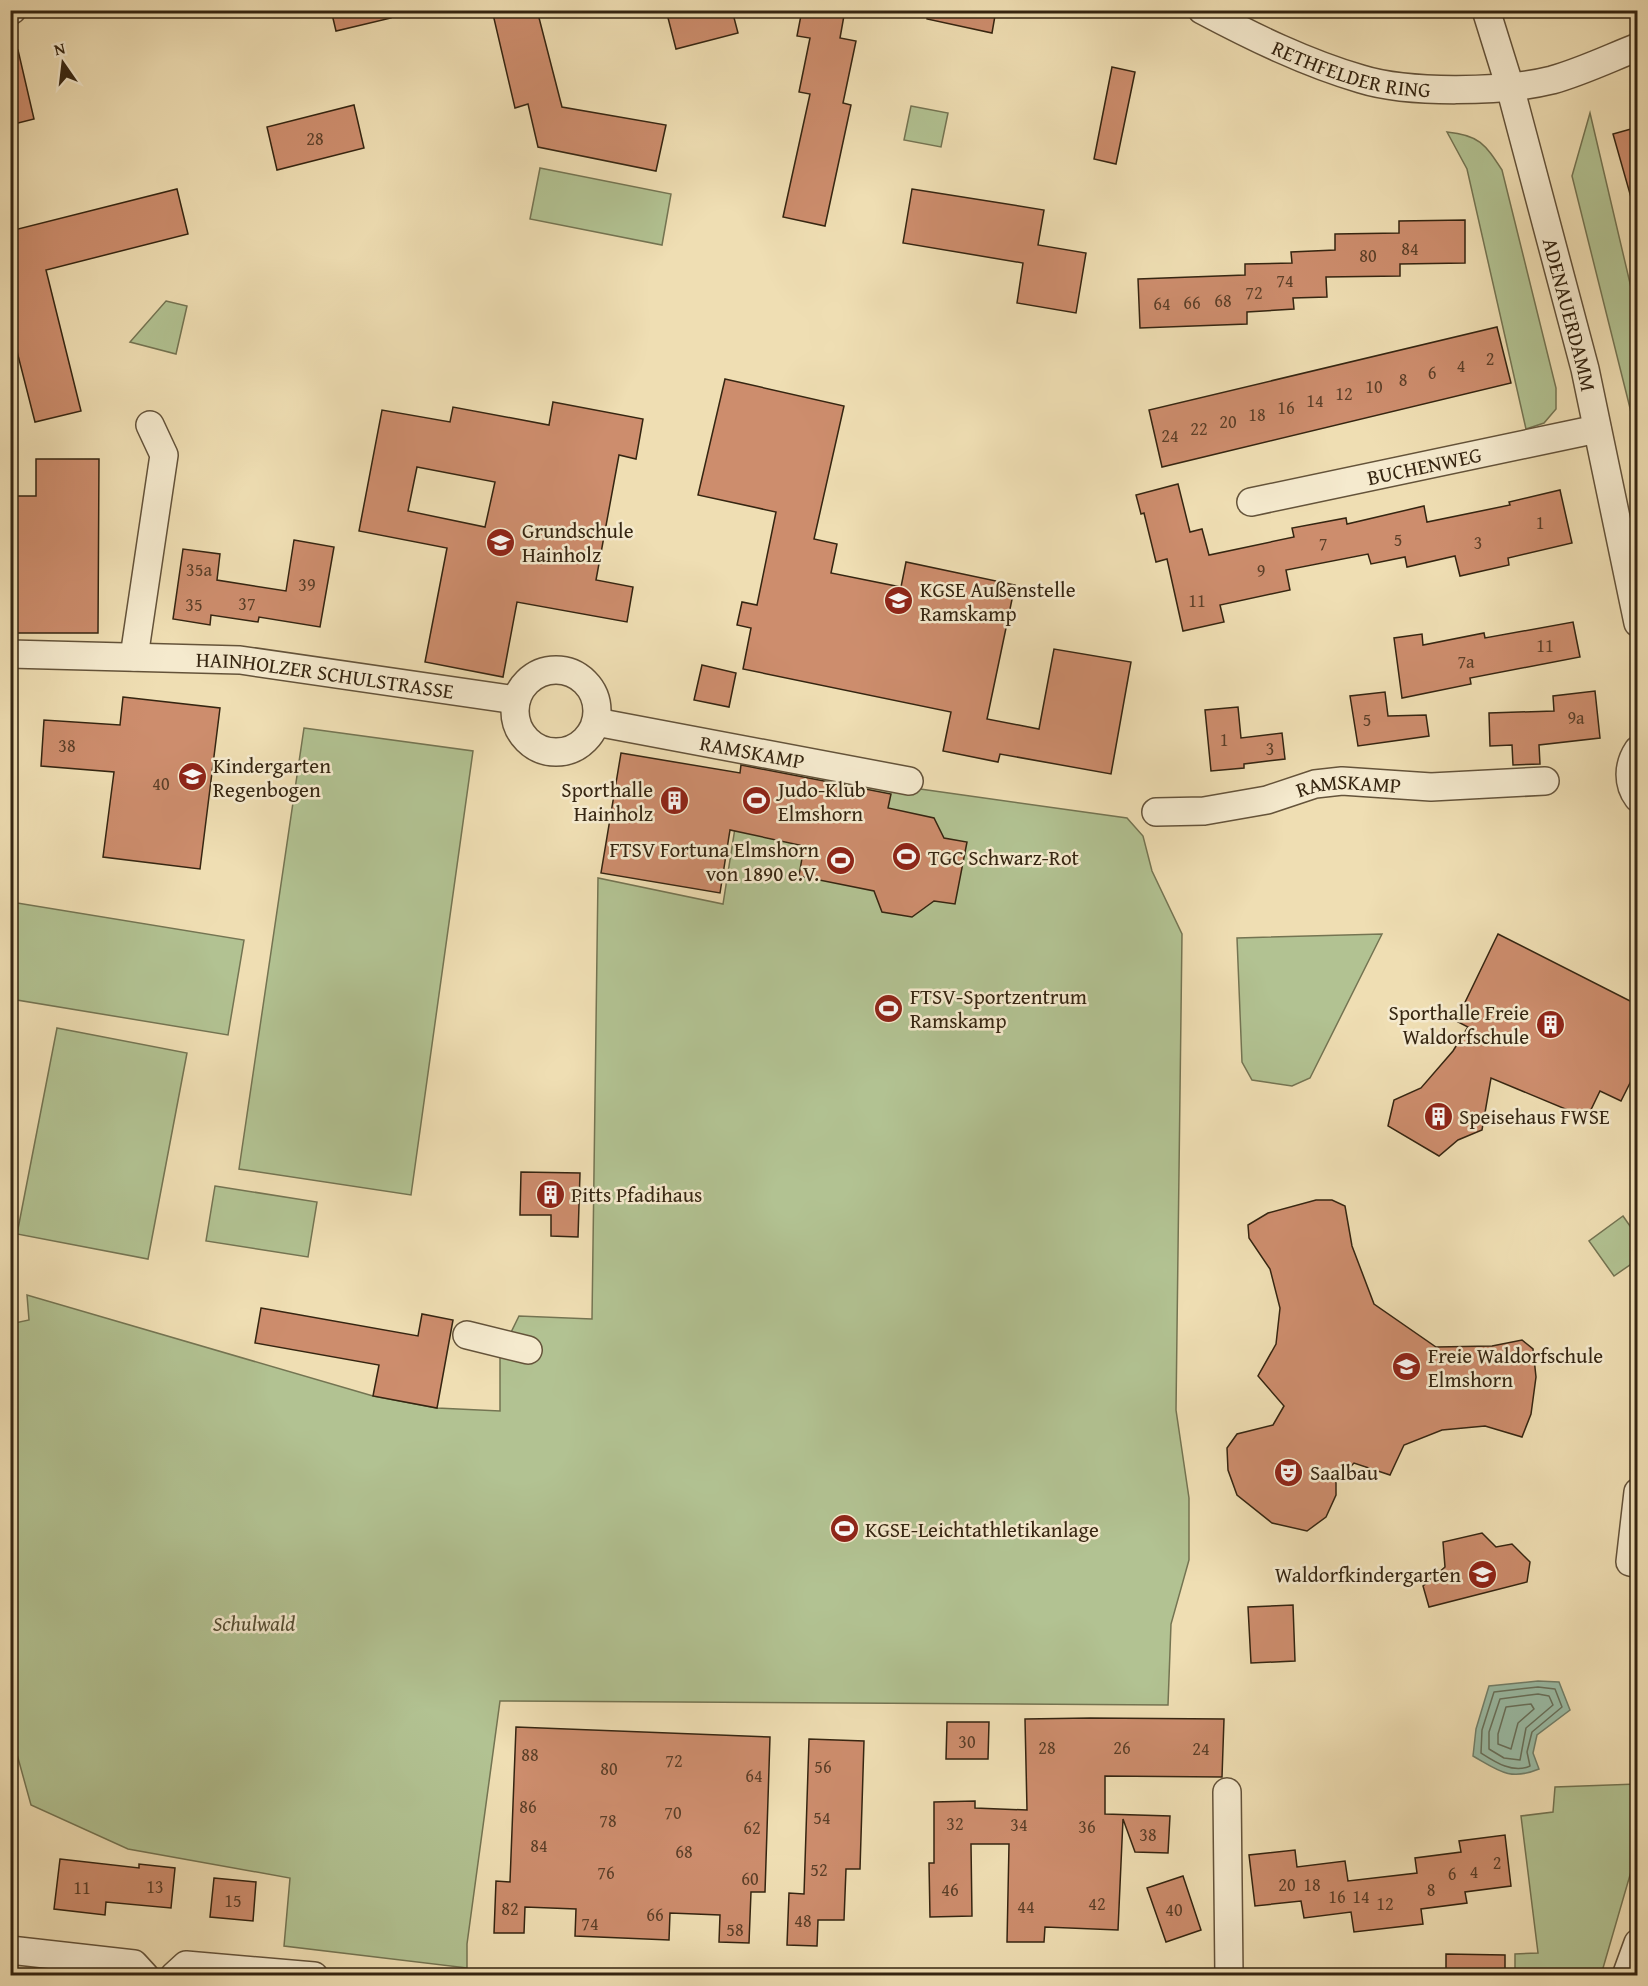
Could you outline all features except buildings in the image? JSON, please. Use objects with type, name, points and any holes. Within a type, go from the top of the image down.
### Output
[{"type":"street","name":"RETHFELDER RING","points":[[1202,10],[1297,56],[1364,80],[1426,88],[1510,87],[1553,80],[1638,47]]},
{"type":"street","name":"ADENAUERDAMM","points":[[1485,10],[1510,87],[1585,369],[1638,622]]},
{"type":"street","points":[[134,657],[164,454],[150,424]]},
{"type":"street","name":"BUCHENWEG","points":[[1251,502],[1597,429]]},
{"type":"street","name":"HAINHOLZER SCHULSTRASSE","points":[[10,654],[240,660],[516,700]]},
{"type":"street","points":[[550,670],[567,671],[581,678],[592,690],[597,706],[596,722],[588,736],[576,747],[561,752],[545,751],[530,744],[519,732],[514,717],[516,700],[523,686],[535,675],[550,670]]},
{"type":"street","name":"RAMSKAMP","points":[[596,722],[909,781]]},
{"type":"street","points":[[1638,750],[1630,765],[1629,780],[1638,798]]},
{"type":"street","name":"RAMSKAMP","points":[[1156,812],[1204,811],[1267,800],[1315,784],[1342,781],[1431,787],[1545,781]]},
{"type":"street","points":[[467,1335],[528,1350]]},
{"type":"street","points":[[1638,1492],[1630,1562],[1638,1564]]},
{"type":"street","points":[[1227,1792],[1229,1976]]},
{"type":"street","points":[[1626,1976],[1638,1943]]},
{"type":"street","points":[[10,1950],[134,1964],[145,1976]]},
{"type":"street","points":[[174,1976],[186,1965],[314,1976]]},
{"type":"green space","points":[[911,106],[948,113],[941,147],[904,140]]},
{"type":"green space","points":[[1590,113],[1637,313],[1637,436],[1572,176]]},
{"type":"green space","points":[[1447,132],[1458,133],[1480,142],[1502,170],[1556,388],[1556,409],[1544,423],[1526,429],[1467,169]]},
{"type":"green space","points":[[540,168],[671,194],[662,245],[530,219]]},
{"type":"green space","points":[[166,301],[187,306],[176,354],[130,342]]},
{"type":"green space","points":[[304,728],[473,751],[411,1195],[239,1169]]},
{"type":"green space","name":"Schulwald","points":[[747,752],[906,787],[1127,818],[1143,836],[1152,871],[1182,934],[1176,1410],[1189,1498],[1189,1560],[1171,1624],[1168,1705],[500,1701],[467,1944],[467,1968],[284,1946],[290,1878],[128,1849],[31,1805],[10,1729],[10,1324],[29,1320],[27,1295],[373,1396],[437,1408],[500,1411],[500,1355],[519,1316],[592,1319],[598,878],[723,904]]},
{"type":"green space","points":[[11,902],[244,940],[228,1035],[11,999]]},
{"type":"green space","points":[[1382,934],[1310,1078],[1292,1086],[1252,1080],[1242,1062],[1237,938]]},
{"type":"green space","points":[[57,1028],[187,1053],[148,1259],[17,1234]]},
{"type":"green space","points":[[215,1186],[317,1202],[308,1257],[206,1241]]},
{"type":"green space","points":[[1623,1216],[1637,1236],[1637,1260],[1614,1276],[1589,1241]]},
{"type":"green space","points":[[1637,1784],[1637,1851],[1601,1975],[1515,1975],[1515,1954],[1538,1953],[1521,1816],[1553,1812],[1555,1787]]},
{"type":"water","points":[[1538,1681],[1559,1682],[1570,1710],[1537,1735],[1533,1753],[1539,1769],[1529,1773],[1505,1773],[1473,1756],[1476,1729],[1489,1686]]},
{"type":"place","name":"Grundschule Hainholz","points":[[501,542]]},
{"type":"place","name":"KGSE Außenstelle Ramskamp","points":[[899,601]]},
{"type":"place","name":"Kindergarten Regenbogen","points":[[192,777]]},
{"type":"place","name":"Sporthalle Hainholz","points":[[674,801]]},
{"type":"place","name":"Judo-Klub Elmshorn","points":[[757,801]]},
{"type":"place","name":"TGC Schwarz-Rot","points":[[907,857]]},
{"type":"place","name":"FTSV Fortuna Elmshorn von 1890 e.V.","points":[[840,861]]},
{"type":"place","name":"FTSV-Sportzentrum Ramskamp","points":[[889,1008]]},
{"type":"place","name":"Sporthalle Freie Waldorfschule","points":[[1550,1024]]},
{"type":"place","name":"Speisehaus FWSE","points":[[1438,1116]]},
{"type":"place","name":"Pitts Pfadihaus","points":[[550,1194]]},
{"type":"place","name":"Freie Waldorfschule Elmshorn","points":[[1407,1367]]},
{"type":"place","name":"Saalbau","points":[[1289,1472]]},
{"type":"place","name":"KGSE-Leichtathletikanlage","points":[[844,1529]]},
{"type":"place","name":"Waldorfkindergarten","points":[[1482,1574]]}]
